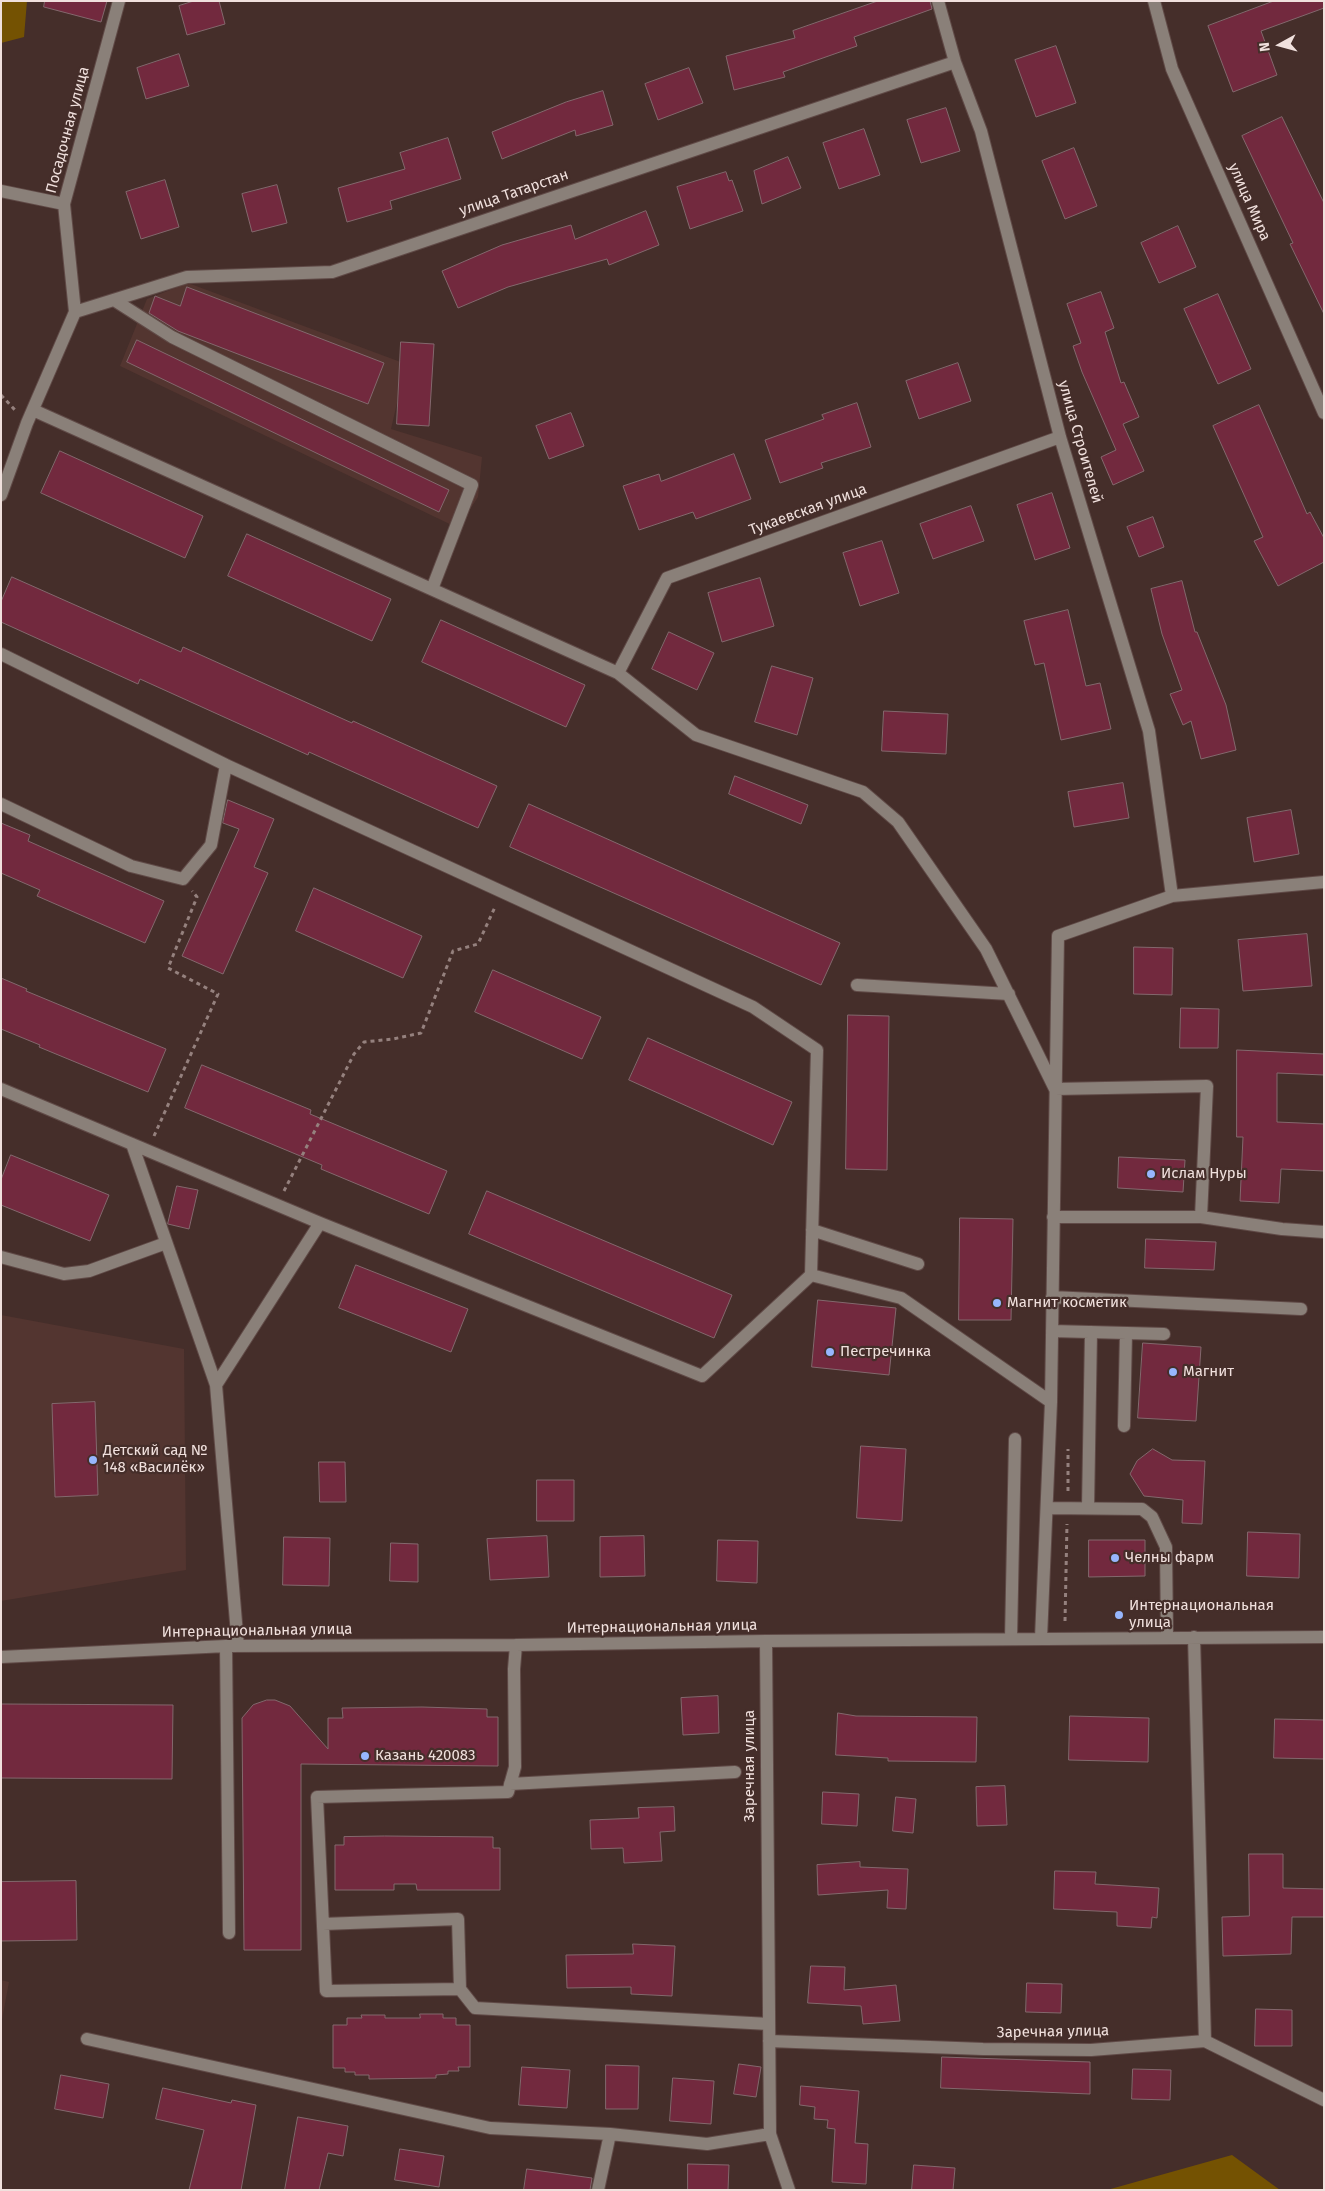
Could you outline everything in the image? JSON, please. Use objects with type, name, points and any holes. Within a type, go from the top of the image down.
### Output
[{"type":"street","name":"Посадочная улица","points":[[2,492],[33,410],[74,312],[64,204],[119,1]]},
{"type":"street","name":"улица Строителей","points":[[938,1],[955,62],[981,131],[1060,437],[1149,731],[1172,896]]},
{"type":"street","name":"улица Мира","points":[[1154,1],[1172,69],[1324,413]]},
{"type":"street","name":"улица Татарстан","points":[[74,312],[187,277],[332,272],[955,62]]},
{"type":"street","points":[[1,190],[64,204]]},
{"type":"street","points":[[114,300],[172,338],[472,485],[432,589]]},
{"type":"street","points":[[33,410],[618,673],[696,734],[863,792],[898,822],[986,949],[1055,1089]]},
{"type":"street","name":"Тукаевская улица","points":[[618,673],[667,578],[1060,437]]},
{"type":"street","points":[[1,654],[226,765],[753,1008],[817,1050],[811,1275],[702,1376],[320,1223],[1,1089]]},
{"type":"street","points":[[1,804],[131,866],[183,879],[211,845],[226,765]]},
{"type":"street","points":[[1041,1638],[1051,1402],[1058,936],[1172,896],[1324,882]]},
{"type":"street","points":[[857,985],[1009,994]]},
{"type":"street","points":[[1055,1089],[1207,1086],[1201,1217]]},
{"type":"street","points":[[132,1144],[216,1385],[232,1646],[229,1933]]},
{"type":"street","points":[[1053,1217],[1201,1217],[1282,1229],[1324,1232]]},
{"type":"street","points":[[216,1385],[320,1223]]},
{"type":"street","points":[[812,1230],[918,1264]]},
{"type":"street","points":[[1,1257],[64,1274],[89,1271],[166,1243]]},
{"type":"street","points":[[811,1275],[900,1298],[1051,1402]]},
{"type":"street","points":[[1052,1297],[1301,1309]]},
{"type":"street","points":[[1052,1331],[1164,1334]]},
{"type":"street","points":[[1088,1508],[1091,1332]]},
{"type":"street","points":[[1124,1426],[1126,1333]]},
{"type":"street","points":[[1011,1639],[1015,1439]]},
{"type":"street","points":[[1047,1508],[1142,1509],[1152,1517],[1166,1547],[1167,1637]]},
{"type":"street","points":[[1194,1637],[1205,2041],[1324,2100]]},
{"type":"street","name":"Интернациональная улица","points":[[1,1657],[232,1646],[516,1646],[766,1641],[1324,1637]]},
{"type":"street","name":"Заречная улица","points":[[766,1641],[770,2134],[789,2190]]},
{"type":"street","points":[[460,1989],[326,1991],[316,1797],[508,1792],[516,1767],[514,1669],[516,1646]]},
{"type":"street","points":[[510,1784],[735,1772]]},
{"type":"street","points":[[323,1924],[458,1919],[460,1989],[475,2008],[769,2024]]},
{"type":"street","points":[[87,2038],[490,2128],[610,2134],[707,2144],[770,2134]]},
{"type":"street","name":"Заречная улица","points":[[769,2041],[983,2049],[1091,2050],[1205,2041]]},
{"type":"street","points":[[598,2190],[610,2134]]},
{"type":"path","points":[[148,1150],[218,994],[168,968],[198,897],[183,879]]},
{"type":"path","points":[[276,1204],[354,1054],[364,1042],[393,1039],[421,1033],[453,951],[478,944],[502,892]]},
{"type":"path","points":[[1065,1621],[1069,1439]]},
{"type":"shaded area","points":[[1,1],[27,1],[24,37],[1,43]]},
{"type":"shaded area","points":[[188,283],[406,364],[391,429],[482,457],[478,497],[458,528],[120,366],[147,299]]},
{"type":"shaded area","name":"Детский сад № 148 «Василёк»","points":[[1,1315],[184,1349],[186,1570],[1,1601]]},
{"type":"shaded area","points":[[1,1980],[9,1982],[1,2025]]},
{"type":"shaded area","points":[[1232,2155],[1280,2190],[1107,2190]]},
{"type":"building","points":[[45,1],[107,1],[101,22],[44,7]]},
{"type":"building","points":[[194,1],[219,1],[225,24],[187,35],[179,6]]},
{"type":"building","points":[[878,1],[930,1],[932,9],[854,37],[857,46],[783,72],[785,77],[734,90],[726,56],[795,38],[793,31]]},
{"type":"building","points":[[1274,1],[1324,1],[1324,8],[1261,31],[1277,75],[1233,92],[1208,26]]},
{"type":"building","points":[[1056,46],[1076,103],[1036,117],[1015,60]]},
{"type":"building","points":[[179,54],[189,86],[146,99],[137,68]]},
{"type":"building","points":[[689,68],[703,103],[658,120],[645,84]]},
{"type":"building","points":[[603,91],[613,125],[576,136],[575,130],[502,159],[492,132],[566,102]]},
{"type":"building","points":[[946,108],[960,151],[921,163],[907,120]]},
{"type":"building","points":[[1282,117],[1324,203],[1324,314],[1290,244],[1293,243],[1242,136]]},
{"type":"building","points":[[864,129],[880,175],[839,189],[823,143]]},
{"type":"building","points":[[448,138],[461,179],[390,201],[392,209],[347,222],[338,188],[405,169],[400,153]]},
{"type":"building","points":[[1074,148],[1097,206],[1065,219],[1042,161]]},
{"type":"building","points":[[788,157],[801,188],[762,204],[754,171]]},
{"type":"building","points":[[726,172],[729,181],[732,180],[743,211],[690,229],[677,187]]},
{"type":"building","points":[[165,180],[179,227],[141,239],[126,192]]},
{"type":"building","points":[[277,185],[287,223],[252,232],[242,194]]},
{"type":"building","points":[[646,211],[659,245],[609,265],[607,259],[508,287],[458,308],[442,271],[502,245],[571,225],[575,239]]},
{"type":"building","points":[[1178,226],[1196,267],[1159,283],[1141,243]]},
{"type":"building","points":[[187,287],[384,363],[368,404],[178,331],[149,313],[155,296],[180,306]]},
{"type":"building","points":[[1101,292],[1114,328],[1105,332],[1121,383],[1124,382],[1139,417],[1123,424],[1144,471],[1113,485],[1101,457],[1116,450],[1082,372],[1073,346],[1081,343],[1067,304]]},
{"type":"building","points":[[1218,294],[1251,369],[1218,384],[1184,309]]},
{"type":"building","points":[[137,340],[449,490],[439,512],[127,362]]},
{"type":"building","points":[[401,342],[434,344],[429,426],[397,424]]},
{"type":"building","points":[[958,363],[971,401],[919,419],[906,381]]},
{"type":"building","points":[[857,403],[871,447],[821,463],[823,468],[780,483],[765,440],[824,419],[822,415]]},
{"type":"building","points":[[1259,405],[1307,514],[1310,512],[1324,538],[1324,562],[1278,586],[1254,541],[1263,537],[1213,426]]},
{"type":"building","points":[[571,413],[584,446],[549,459],[536,426]]},
{"type":"building","points":[[60,451],[203,516],[185,558],[41,493]]},
{"type":"building","points":[[734,454],[751,499],[696,519],[693,512],[639,530],[623,486],[659,474],[661,481]]},
{"type":"building","points":[[1052,493],[1070,548],[1035,560],[1017,505]]},
{"type":"building","points":[[971,506],[984,541],[933,559],[920,524]]},
{"type":"building","points":[[1153,517],[1164,547],[1139,557],[1127,527]]},
{"type":"building","points":[[247,534],[391,599],[372,641],[228,576]]},
{"type":"building","points":[[882,541],[899,593],[860,606],[843,553]]},
{"type":"building","points":[[12,577],[181,652],[183,647],[497,786],[478,828],[309,752],[308,755],[140,679],[138,684],[1,622],[1,602]]},
{"type":"building","points":[[760,578],[774,626],[722,642],[708,593]]},
{"type":"building","points":[[1182,581],[1195,632],[1197,632],[1226,705],[1236,750],[1201,759],[1191,721],[1183,725],[1170,694],[1182,690],[1162,634],[1151,589]]},
{"type":"building","points":[[1068,610],[1086,686],[1100,683],[1111,729],[1061,740],[1044,663],[1035,665],[1024,621]]},
{"type":"building","points":[[441,620],[585,685],[566,727],[422,662]]},
{"type":"building","points":[[669,632],[714,653],[697,690],[652,669]]},
{"type":"building","points":[[772,666],[813,678],[797,735],[755,722]]},
{"type":"building","points":[[884,711],[948,714],[946,754],[882,751]]},
{"type":"building","points":[[735,776],[808,805],[801,824],[729,794]]},
{"type":"building","points":[[1123,783],[1129,818],[1074,827],[1068,792]]},
{"type":"building","points":[[228,800],[274,819],[254,867],[268,873],[223,974],[182,956],[239,829],[223,823]]},
{"type":"building","points":[[529,804],[840,943],[821,985],[510,847]]},
{"type":"building","points":[[1291,810],[1299,854],[1254,862],[1247,818]]},
{"type":"building","points":[[1,823],[30,835],[28,841],[164,901],[145,943],[37,896],[40,890],[1,873]]},
{"type":"building","points":[[314,888],[422,936],[403,978],[296,931]]},
{"type":"building","points":[[1307,934],[1312,986],[1243,991],[1238,940]]},
{"type":"building","points":[[1134,947],[1173,948],[1172,995],[1134,994]]},
{"type":"building","points":[[493,970],[601,1017],[582,1059],[475,1012]]},
{"type":"building","points":[[1,978],[27,989],[26,991],[166,1049],[148,1092],[39,1047],[40,1045],[1,1029]]},
{"type":"building","points":[[1181,1008],[1219,1009],[1218,1048],[1180,1048]]},
{"type":"building","points":[[848,1015],[889,1016],[887,1170],[846,1169]]},
{"type":"building","points":[[648,1038],[792,1102],[773,1145],[629,1080]]},
{"type":"building","points":[[1237,1050],[1324,1054],[1324,1075],[1277,1073],[1277,1122],[1324,1124],[1324,1171],[1281,1169],[1279,1203],[1240,1201],[1243,1137],[1237,1137]]},
{"type":"building","points":[[202,1065],[311,1110],[310,1114],[447,1171],[429,1214],[321,1169],[322,1165],[185,1108]]},
{"type":"building","points":[[11,1155],[109,1195],[90,1241],[1,1205],[1,1180]]},
{"type":"building","name":"Ислам Нуры","points":[[1119,1157],[1185,1160],[1183,1192],[1118,1188]]},
{"type":"building","points":[[177,1186],[198,1190],[189,1229],[168,1224]]},
{"type":"building","points":[[487,1191],[732,1295],[714,1338],[469,1234]]},
{"type":"building","points":[[960,1218],[1013,1219],[1011,1320],[959,1320]]},
{"type":"building","points":[[1146,1239],[1216,1242],[1214,1270],[1145,1268]]},
{"type":"building","points":[[356,1265],[468,1309],[451,1352],[339,1308]]},
{"type":"building","points":[[818,1300],[896,1308],[889,1375],[812,1367]]},
{"type":"building","points":[[1143,1343],[1201,1347],[1196,1421],[1138,1418]]},
{"type":"building","points":[[95,1402],[98,1495],[55,1497],[52,1404]]},
{"type":"building","points":[[861,1446],[906,1449],[902,1521],[857,1518]]},
{"type":"building","points":[[1153,1449],[1172,1460],[1205,1461],[1202,1524],[1182,1523],[1183,1500],[1144,1496],[1130,1474],[1137,1461]]},
{"type":"building","points":[[319,1462],[345,1462],[346,1502],[320,1502]]},
{"type":"building","points":[[537,1480],[574,1480],[574,1521],[537,1521]]},
{"type":"building","points":[[1248,1532],[1300,1534],[1299,1578],[1247,1576]]},
{"type":"building","points":[[547,1536],[549,1577],[490,1580],[487,1539]]},
{"type":"building","points":[[644,1536],[645,1576],[600,1577],[600,1537]]},
{"type":"building","points":[[284,1537],[330,1538],[329,1586],[283,1585]]},
{"type":"building","points":[[718,1540],[758,1541],[757,1583],[717,1581]]},
{"type":"building","points":[[1089,1540],[1145,1540],[1145,1576],[1089,1577]]},
{"type":"building","points":[[391,1543],[418,1544],[418,1582],[390,1581]]},
{"type":"building","points":[[718,1696],[719,1733],[683,1735],[681,1698]]},
{"type":"building","points":[[267,1700],[275,1700],[290,1706],[328,1749],[328,1718],[343,1718],[342,1708],[422,1707],[487,1709],[487,1717],[498,1717],[498,1766],[301,1764],[301,1950],[244,1950],[242,1718],[253,1705]]},
{"type":"building","points":[[1,1704],[173,1705],[172,1779],[1,1778]]},
{"type":"building","points":[[838,1713],[856,1716],[977,1717],[976,1762],[888,1761],[888,1758],[836,1755]]},
{"type":"building","points":[[1070,1716],[1149,1718],[1148,1762],[1069,1760]]},
{"type":"building","points":[[1275,1719],[1324,1720],[1324,1759],[1274,1758]]},
{"type":"building","points":[[1005,1786],[1007,1825],[977,1826],[976,1787]]},
{"type":"building","points":[[823,1792],[859,1794],[857,1826],[822,1824]]},
{"type":"building","points":[[896,1797],[916,1799],[913,1833],[893,1831]]},
{"type":"building","points":[[674,1807],[675,1831],[660,1832],[662,1861],[624,1863],[623,1848],[591,1849],[590,1820],[639,1818],[638,1808]]},
{"type":"building","points":[[344,1837],[493,1837],[493,1848],[500,1848],[500,1890],[417,1890],[416,1884],[394,1884],[394,1890],[335,1890],[335,1845],[344,1845]]},
{"type":"building","points":[[1249,1854],[1283,1854],[1283,1888],[1324,1889],[1324,1917],[1292,1917],[1291,1954],[1223,1956],[1222,1917],[1249,1916]]},
{"type":"building","points":[[860,1862],[860,1867],[908,1869],[906,1909],[887,1908],[888,1890],[818,1895],[817,1865]]},
{"type":"building","points":[[1055,1871],[1096,1872],[1095,1884],[1159,1888],[1157,1918],[1152,1917],[1151,1928],[1117,1926],[1117,1912],[1054,1909]]},
{"type":"building","points":[[76,1881],[77,1940],[1,1941],[1,1882]]},
{"type":"building","points":[[633,1944],[675,1946],[672,1996],[631,1994],[631,1987],[567,1988],[566,1955],[633,1954]]},
{"type":"building","points":[[811,1966],[845,1967],[844,1990],[896,1985],[900,2021],[863,2024],[861,2006],[808,2003]]},
{"type":"building","points":[[1027,1983],[1062,1984],[1061,2013],[1026,2012]]},
{"type":"building","points":[[1256,2009],[1292,2010],[1292,2046],[1255,2046]]},
{"type":"building","points":[[420,2014],[443,2014],[443,2018],[456,2018],[456,2025],[470,2025],[470,2067],[458,2067],[459,2071],[448,2071],[448,2074],[436,2075],[436,2078],[369,2079],[369,2075],[355,2075],[355,2072],[345,2072],[345,2068],[333,2068],[333,2025],[347,2025],[347,2018],[362,2018],[361,2015],[385,2015],[385,2018],[420,2018]]},
{"type":"building","points":[[942,2057],[1090,2062],[1090,2094],[941,2088]]},
{"type":"building","points":[[739,2064],[761,2067],[756,2097],[734,2094]]},
{"type":"building","points":[[606,2065],[639,2066],[638,2109],[606,2109]]},
{"type":"building","points":[[522,2067],[570,2070],[567,2108],[519,2105]]},
{"type":"building","points":[[1133,2069],[1171,2070],[1170,2100],[1132,2099]]},
{"type":"building","points":[[61,2075],[109,2084],[103,2118],[55,2109]]},
{"type":"building","points":[[673,2078],[714,2081],[711,2124],[670,2121]]},
{"type":"building","points":[[801,2086],[859,2091],[855,2143],[868,2144],[866,2184],[832,2182],[835,2129],[827,2128],[828,2120],[814,2119],[815,2107],[800,2105]]},
{"type":"building","points":[[163,2088],[231,2103],[232,2100],[256,2105],[241,2190],[189,2190],[204,2130],[156,2119]]},
{"type":"building","points":[[298,2117],[348,2126],[343,2156],[328,2153],[319,2190],[285,2190]]},
{"type":"building","points":[[400,2149],[444,2156],[439,2187],[395,2180]]},
{"type":"building","points":[[688,2164],[729,2165],[728,2190],[688,2190]]},
{"type":"building","points":[[914,2165],[955,2168],[953,2190],[912,2190]]},
{"type":"building","points":[[527,2169],[592,2178],[590,2190],[524,2190]]},
{"type":"place","name":"Ислам Нуры","points":[[1151,1174]]},
{"type":"place","name":"Магнит косметик","points":[[997,1303]]},
{"type":"place","name":"Пестречинка","points":[[830,1352]]},
{"type":"place","name":"Магнит","points":[[1173,1372]]},
{"type":"place","name":"Детский сад № 148 «Василёк»","points":[[93,1460]]},
{"type":"place","name":"Челны фарм","points":[[1115,1558]]},
{"type":"place","name":"Интернациональная улица","points":[[1119,1615]]},
{"type":"place","name":"Казань 420083","points":[[365,1756]]}]
